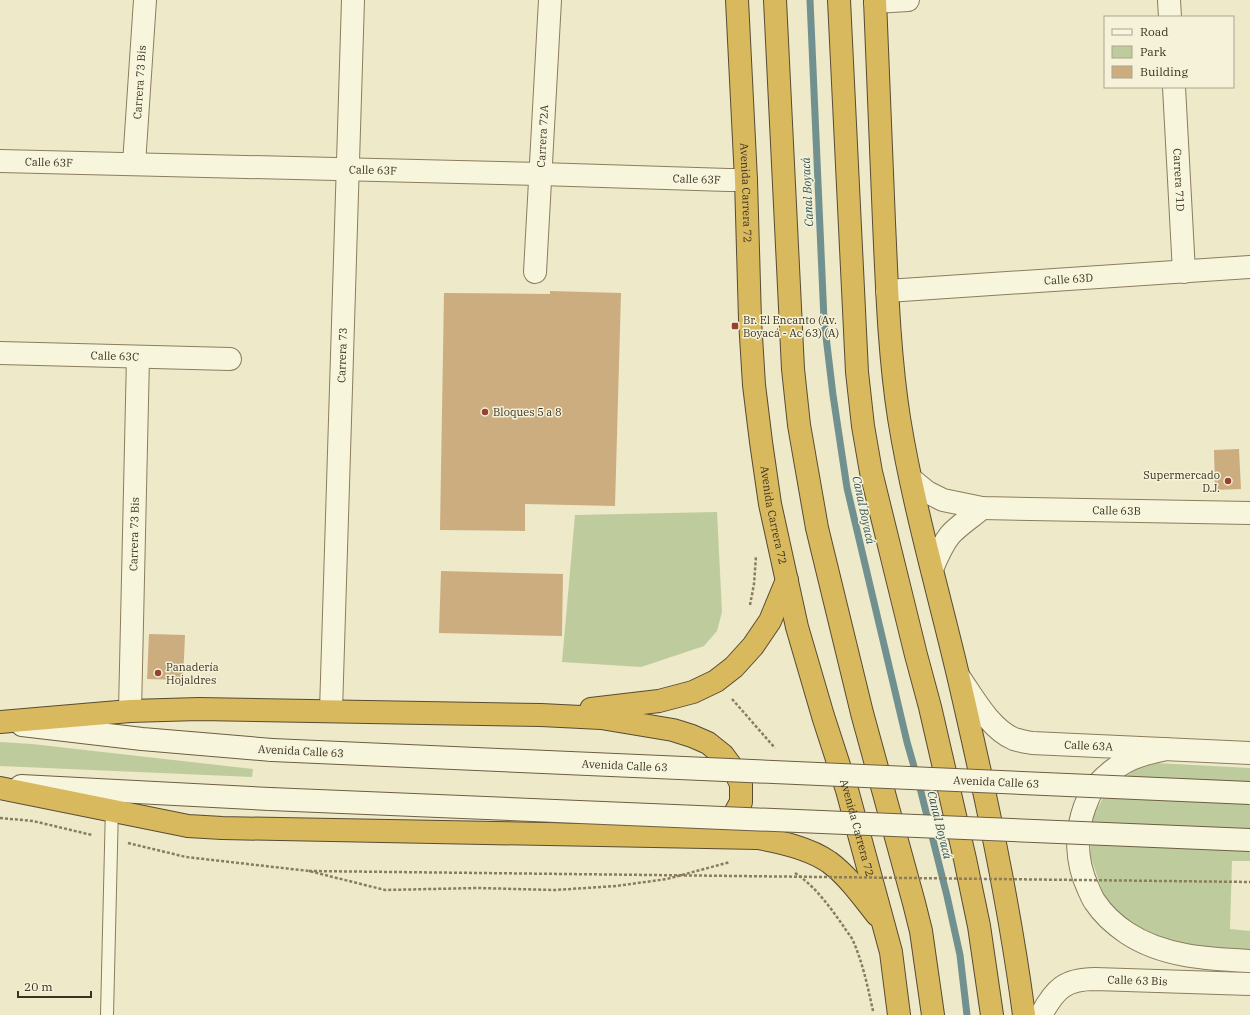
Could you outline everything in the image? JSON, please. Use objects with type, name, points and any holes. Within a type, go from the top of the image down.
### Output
[{"type":"highway","points":[[775,0],[794,369],[799,425],[819,536],[862,713],[921,931],[933,1015]]},
{"type":"highway","points":[[838,0],[856,372],[863,426],[871,472],[930,707],[965,859],[981,936],[992,1015]]},
{"type":"highway","points":[[875,1],[887,291],[892,357],[899,416],[911,479],[958,674],[1002,878],[1024,1015]]},
{"type":"highway","name":"Avenida Carrera 72","points":[[738,2],[746,180],[750,320],[754,385],[770,504],[797,627],[823,716],[847,790],[883,922],[892,959],[899,1015]]},
{"type":"highway","points":[[541,715],[659,701],[694,692],[716,681],[734,667],[753,646],[770,620],[787,580]]},
{"type":"highway","points":[[0,722],[130,712],[199,709],[541,715],[601,718],[640,724],[674,730],[708,743],[723,755],[734,770],[741,784],[741,802],[729,824],[719,838]]},
{"type":"highway","points":[[0,788],[112,800],[188,826],[222,828],[758,838],[787,844],[809,852],[828,862],[853,884],[883,922]]},
{"type":"highway","points":[[981,936],[1002,878]]},
{"type":"highway","points":[[981,936],[1021,991]]},
{"type":"street","name":"Carrera 73 Bis","points":[[134,164],[145,0]]},
{"type":"street","name":"Carrera 73","points":[[331,711],[354,0]]},
{"type":"street","name":"Carrera 72A","points":[[535,272],[550,0]]},
{"type":"street","points":[[875,1],[908,0]]},
{"type":"street","points":[[1169,0],[1170,16]]},
{"type":"street","name":"Carrera 71D","points":[[1174,88],[1184,272]]},
{"type":"street","name":"Calle 63F","points":[[0,161],[746,180]]},
{"type":"street","name":"Calle 63D","points":[[887,291],[1250,267]]},
{"type":"street","name":"Calle 63C","points":[[0,353],[230,359]]},
{"type":"street","name":"Carrera 73 Bis","points":[[130,712],[138,357]]},
{"type":"street","name":"Calle 63B","points":[[911,479],[927,492],[943,500],[982,508],[1250,513]]},
{"type":"street","points":[[932,569],[941,549],[950,535],[982,508]]},
{"type":"street","name":"Calle 63A","points":[[958,674],[979,707],[991,722],[1002,732],[1014,739],[1032,743],[1250,753]]},
{"type":"street","name":"Avenida Calle 63","points":[[0,722],[149,739],[272,750],[1250,793]]},
{"type":"street","points":[[1166,749],[1138,756],[1122,764],[1105,777],[1089,795],[1081,817],[1078,838],[1079,858],[1085,880],[1094,901],[1112,921],[1128,934],[1153,946],[1185,955],[1250,961]]},
{"type":"street","points":[[0,784],[112,800],[270,799],[1250,840]]},
{"type":"street","name":"Calle 63 Bis","points":[[1041,1015],[1050,999],[1063,986],[1074,980],[1095,979],[1250,984]]},
{"type":"lane","points":[[107,1015],[112,800]]},
{"type":"path","points":[[0,818],[33,821],[186,857],[309,871],[1250,882]]},
{"type":"path","points":[[309,871],[385,890],[477,888],[555,890],[616,886],[668,879],[732,861]]},
{"type":"path","points":[[791,870],[802,878],[821,897],[854,941],[865,977],[874,1015]]},
{"type":"green space","points":[[717,512],[722,612],[717,631],[704,646],[641,667],[562,662],[575,515]]},
{"type":"green space","points":[[0,742],[32,744],[253,769],[252,777],[0,766]]},
{"type":"green space","points":[[1156,763],[1250,768],[1250,861],[1232,861],[1230,929],[1250,931],[1250,952],[1220,950],[1183,944],[1148,933],[1122,918],[1103,893],[1090,855],[1093,816],[1107,791],[1135,770]]},
{"type":"building","points":[[550,291],[621,293],[615,506],[525,504],[525,531],[440,530],[444,293],[550,294]]},
{"type":"building","points":[[1239,449],[1241,489],[1215,490],[1214,450]]},
{"type":"building","points":[[441,571],[563,574],[562,636],[439,633]]},
{"type":"building","points":[[149,634],[185,635],[183,680],[147,679]]},
{"type":"waterway","name":"Canal Boyacá","points":[[810,0],[824,320],[833,395],[847,488],[907,742],[947,896],[960,955],[967,1015]]},
{"type":"place","name":"Br. El Encanto (Av. Boyacá - Ac 63) (A)","points":[[735,326]]},
{"type":"place","name":"Bloques 5 a 8","points":[[485,412]]},
{"type":"place","name":"Supermercado D.J.","points":[[1228,481]]},
{"type":"place","name":"Panadería Hojaldres","points":[[158,673]]}]
